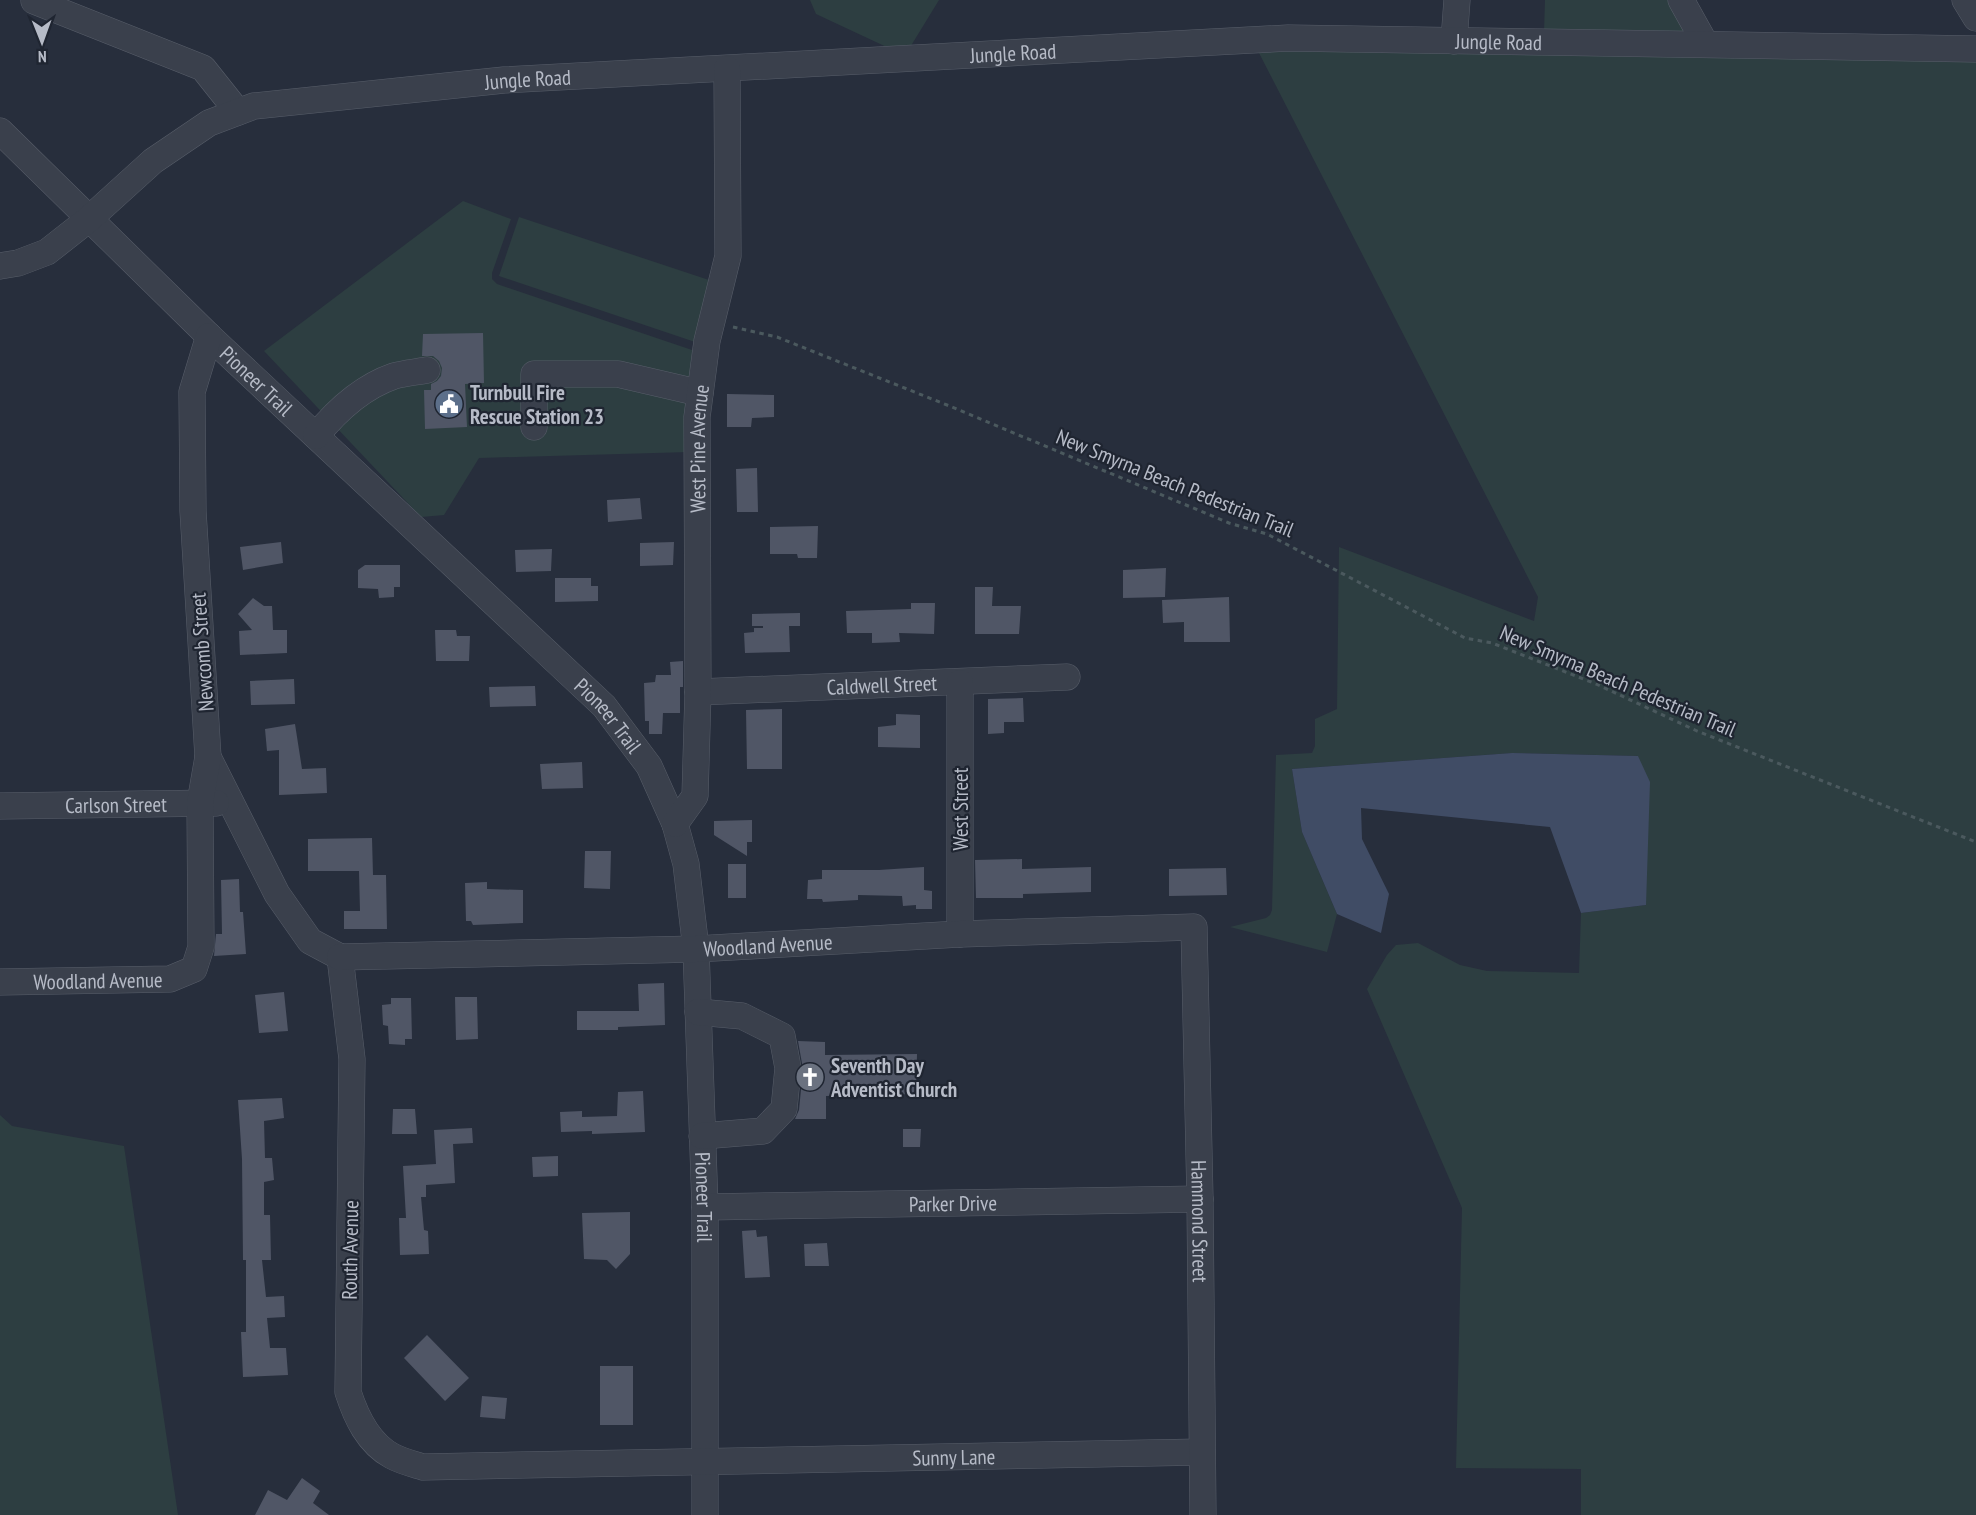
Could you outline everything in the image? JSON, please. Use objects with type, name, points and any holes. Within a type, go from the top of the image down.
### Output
[{"type":"street","points":[[1454,41],[1457,0]]},
{"type":"street","points":[[1681,0],[1705,43]]},
{"type":"street","points":[[1965,0],[1976,18]]},
{"type":"street","points":[[34,1],[202,68],[238,112]]},
{"type":"street","name":"Jungle Road","points":[[88,219],[153,161],[209,123],[254,106],[504,80],[1288,38],[1976,49]]},
{"type":"street","name":"West Pine Avenue","points":[[675,824],[695,796],[698,692],[697,417],[707,341],[728,256],[727,69]]},
{"type":"street","name":"Pioneer Trail","points":[[0,131],[209,336],[604,706],[650,765],[675,824],[686,864],[696,949],[705,1207],[705,1515]]},
{"type":"street","points":[[0,266],[18,263],[47,252],[88,219]]},
{"type":"street","name":"Newcomb Street","points":[[194,969],[201,947],[200,803],[208,757],[193,511],[192,392],[209,336]]},
{"type":"street","points":[[316,436],[343,405],[377,384],[395,376],[427,370]]},
{"type":"street","points":[[534,427],[534,374],[618,374],[700,393]]},
{"type":"street","name":"Caldwell Street","points":[[698,692],[1067,677]]},
{"type":"street","name":"West Street","points":[[960,683],[960,934]]},
{"type":"street","points":[[208,757],[277,894],[310,941],[340,957]]},
{"type":"street","name":"Carlson Street","points":[[0,806],[231,803]]},
{"type":"street","name":"Woodland Avenue","points":[[340,957],[696,949],[960,934],[1194,927]]},
{"type":"street","name":"Hammond Street","points":[[1194,927],[1200,1199],[1203,1515]]},
{"type":"street","name":"Routh Avenue","points":[[340,957],[352,1059],[348,1392],[356,1418],[377,1446],[393,1457],[423,1467],[706,1461]]},
{"type":"street","name":"Woodland Avenue","points":[[0,982],[170,979],[194,969]]},
{"type":"street","points":[[698,1012],[742,1016],[782,1036],[788,1068],[784,1109],[763,1131],[702,1136]]},
{"type":"street","name":"Parker Drive","points":[[705,1207],[1200,1199]]},
{"type":"street","name":"Sunny Lane","points":[[706,1461],[1202,1452]]},
{"type":"path","name":"New Smyrna Beach Pedestrian Trail","points":[[731,326],[777,338],[947,405],[1229,523],[1267,534],[1465,638],[1492,643],[1586,680],[1697,731],[1976,842]]},
{"type":"shaded area","points":[[810,0],[939,0],[909,49],[893,50],[816,14]]},
{"type":"shaded area","points":[[1545,0],[1671,0],[1689,34],[1544,32]]},
{"type":"shaded area","points":[[1257,49],[1976,59],[1976,1515],[1581,1515],[1581,1469],[1456,1468],[1462,1208],[1367,989],[1387,955],[1396,945],[1418,943],[1460,965],[1487,971],[1579,973],[1581,913],[1646,905],[1638,756],[1512,753],[1292,769],[1302,832],[1337,914],[1327,952],[1230,927],[1266,918],[1272,910],[1276,755],[1312,753],[1315,746],[1315,719],[1337,709],[1339,547],[1534,621],[1538,597]]},
{"type":"shaded area","points":[[463,201],[511,219],[492,273],[492,279],[497,284],[692,350],[698,349],[689,452],[479,458],[444,515],[421,517],[264,351]]},
{"type":"shaded area","points":[[519,217],[715,282],[695,342],[499,276]]},
{"type":"shaded area","points":[[0,1115],[12,1126],[124,1146],[178,1515],[0,1515]]},
{"type":"water","points":[[1512,753],[1638,756],[1650,782],[1646,905],[1581,913],[1550,827],[1361,808],[1362,839],[1389,894],[1381,933],[1337,914],[1302,832],[1292,769]]},
{"type":"building","points":[[483,333],[484,383],[465,384],[467,427],[425,429],[424,390],[431,390],[431,384],[441,376],[442,368],[433,356],[422,356],[423,334]]},
{"type":"building","points":[[727,394],[774,395],[774,417],[752,418],[751,427],[727,427]]},
{"type":"building","points":[[757,468],[758,512],[737,512],[736,469]]},
{"type":"building","points":[[640,498],[642,519],[608,522],[607,500]]},
{"type":"building","points":[[818,526],[817,558],[798,558],[797,554],[770,554],[770,527]]},
{"type":"building","points":[[281,542],[283,563],[243,570],[240,547]]},
{"type":"building","points":[[674,542],[673,565],[640,566],[640,543]]},
{"type":"building","points":[[552,549],[551,571],[516,572],[515,550]]},
{"type":"building","points":[[365,565],[400,565],[400,587],[394,587],[394,597],[379,598],[378,589],[358,588],[358,570]]},
{"type":"building","points":[[1166,568],[1165,597],[1123,598],[1123,570]]},
{"type":"building","points":[[555,578],[591,578],[591,586],[598,586],[598,601],[555,602]]},
{"type":"building","points":[[975,587],[993,587],[992,606],[1021,606],[1019,634],[975,634]]},
{"type":"building","points":[[1229,597],[1230,642],[1184,642],[1184,622],[1163,623],[1162,600]]},
{"type":"building","points":[[253,598],[264,606],[272,606],[273,630],[287,630],[287,653],[240,655],[239,631],[252,630],[238,614]]},
{"type":"building","points":[[911,603],[935,603],[934,634],[899,633],[900,642],[872,643],[872,633],[847,633],[846,611],[911,609]]},
{"type":"building","points":[[800,613],[800,626],[789,626],[790,652],[745,653],[744,633],[754,632],[754,628],[763,628],[763,626],[752,626],[752,614]]},
{"type":"building","points":[[435,630],[456,630],[457,636],[470,636],[469,661],[436,661]]},
{"type":"building","points":[[683,661],[680,713],[663,713],[662,734],[649,734],[649,721],[645,721],[644,683],[655,682],[656,675],[671,675],[670,662]]},
{"type":"building","points":[[294,679],[295,704],[251,705],[250,681]]},
{"type":"building","points":[[535,686],[536,706],[490,707],[489,687]]},
{"type":"building","points":[[1023,698],[1024,722],[1004,722],[1004,733],[988,734],[988,699]]},
{"type":"building","points":[[782,709],[782,769],[747,769],[746,710]]},
{"type":"building","points":[[896,714],[920,715],[920,748],[878,747],[878,727],[896,725]]},
{"type":"building","points":[[295,724],[302,769],[326,768],[327,793],[279,795],[279,750],[267,751],[265,729]]},
{"type":"building","points":[[582,762],[583,788],[542,789],[540,764]]},
{"type":"building","points":[[752,820],[752,842],[747,842],[747,856],[714,835],[714,821]]},
{"type":"building","points":[[372,838],[373,875],[386,875],[387,929],[344,929],[344,911],[360,911],[359,871],[308,871],[308,839]]},
{"type":"building","points":[[585,851],[611,851],[610,889],[584,888]]},
{"type":"building","points":[[1022,859],[1022,869],[1091,867],[1091,892],[1023,894],[1023,898],[976,898],[975,860]]},
{"type":"building","points":[[728,864],[746,864],[746,898],[728,898]]},
{"type":"building","points":[[924,867],[924,890],[932,891],[932,909],[916,909],[916,905],[903,906],[902,896],[858,895],[858,900],[823,902],[822,899],[807,899],[808,880],[822,879],[822,870]]},
{"type":"building","points":[[1226,868],[1227,895],[1169,896],[1169,869]]},
{"type":"building","points":[[239,879],[240,912],[243,912],[246,954],[214,956],[216,934],[222,934],[221,880]]},
{"type":"building","points":[[487,882],[487,889],[523,890],[523,923],[473,925],[471,921],[466,921],[465,883]]},
{"type":"building","points":[[664,983],[665,1025],[618,1027],[618,1030],[577,1030],[577,1011],[639,1011],[638,984]]},
{"type":"building","points":[[284,992],[288,1031],[259,1033],[255,995]]},
{"type":"building","points":[[455,997],[477,997],[478,1039],[456,1040]]},
{"type":"building","points":[[391,998],[411,998],[412,1039],[405,1039],[405,1045],[389,1044],[388,1026],[383,1025],[382,1005],[391,1004]]},
{"type":"building","points":[[798,1041],[825,1042],[825,1055],[917,1054],[916,1094],[826,1096],[826,1119],[795,1119],[799,1110],[803,1069]]},
{"type":"building","points":[[643,1091],[645,1132],[592,1134],[592,1131],[561,1132],[560,1112],[582,1111],[582,1117],[617,1116],[618,1092]]},
{"type":"building","points":[[282,1098],[284,1118],[264,1121],[265,1158],[272,1158],[274,1180],[264,1182],[264,1215],[270,1215],[271,1260],[262,1260],[266,1297],[284,1296],[285,1317],[267,1318],[270,1348],[286,1348],[288,1375],[243,1377],[241,1332],[246,1332],[246,1260],[243,1260],[242,1159],[238,1100]]},
{"type":"building","points":[[393,1109],[415,1109],[417,1134],[392,1134]]},
{"type":"building","points":[[472,1128],[473,1143],[453,1144],[455,1183],[426,1185],[426,1197],[421,1197],[424,1230],[428,1231],[429,1254],[400,1255],[399,1218],[406,1218],[403,1166],[436,1164],[434,1130]]},
{"type":"building","points":[[903,1129],[921,1129],[920,1147],[903,1147]]},
{"type":"building","points":[[558,1156],[558,1176],[533,1177],[532,1157]]},
{"type":"building","points":[[630,1212],[630,1254],[616,1269],[607,1260],[584,1259],[582,1213]]},
{"type":"building","points":[[756,1230],[757,1237],[767,1236],[770,1277],[745,1278],[742,1231]]},
{"type":"building","points":[[827,1243],[829,1266],[805,1266],[804,1244]]},
{"type":"building","points":[[427,1335],[469,1378],[445,1401],[404,1358]]},
{"type":"building","points":[[600,1366],[633,1366],[633,1425],[600,1425]]},
{"type":"building","points":[[482,1396],[507,1398],[505,1419],[480,1417]]},
{"type":"building","points":[[302,1478],[320,1491],[313,1503],[329,1515],[255,1515],[268,1490],[287,1500]]},
{"type":"place","name":"Turnbull Fire Rescue Station 23","points":[[449,404]]},
{"type":"place","name":"Seventh Day Adventist Church","points":[[810,1077]]}]
